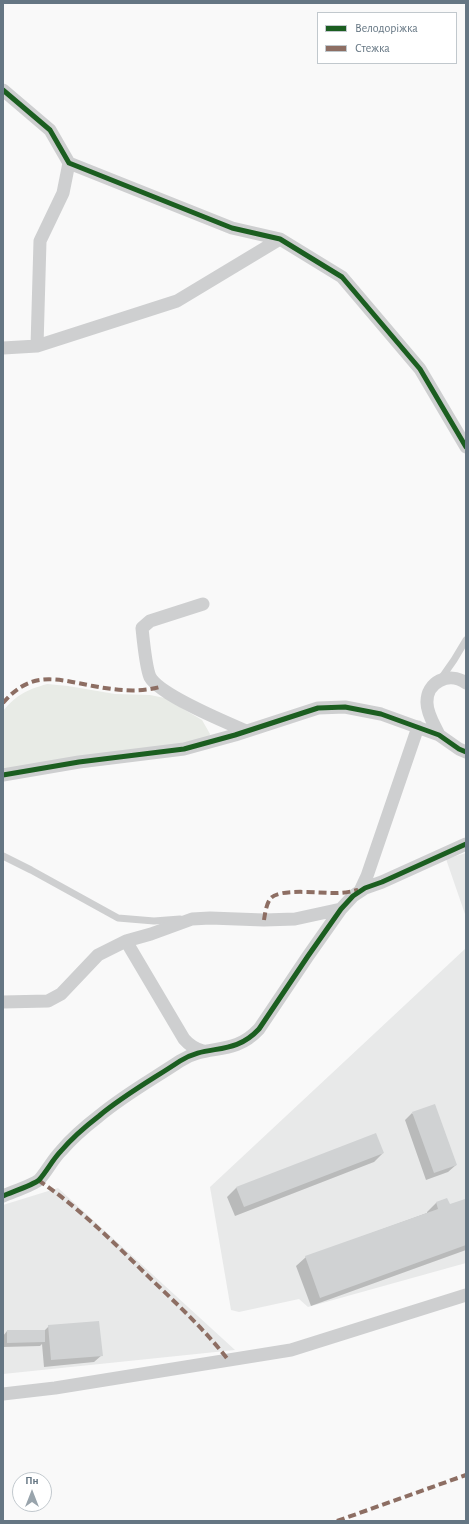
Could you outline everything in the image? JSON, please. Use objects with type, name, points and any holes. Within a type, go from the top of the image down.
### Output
[{"type":"street","points":[[3,90],[50,130],[69,163],[232,228],[280,239],[342,277],[420,369],[466,447]]},
{"type":"street","points":[[37,346],[40,241],[63,193],[69,163]]},
{"type":"street","points":[[3,348],[37,346],[176,301],[280,239]]},
{"type":"street","points":[[203,604],[150,621],[142,628],[150,677],[160,687],[202,712],[246,731]]},
{"type":"street","points":[[439,735],[426,705],[429,690],[440,680],[447,678],[455,678],[466,682]]},
{"type":"street","points":[[3,775],[79,762],[184,749],[318,708],[345,707],[381,714],[439,735],[466,752]]},
{"type":"street","points":[[360,891],[367,876],[418,727]]},
{"type":"street","points":[[126,941],[189,1045],[203,1050],[219,1050],[233,1047],[244,1042],[259,1029],[341,909],[353,896],[360,891],[466,844]]},
{"type":"street","points":[[3,1002],[48,1001],[61,994],[98,956],[126,941],[151,934],[192,919],[296,919],[341,909]]},
{"type":"street","points":[[3,1196],[38,1180],[60,1151],[99,1115],[183,1059],[203,1050]]},
{"type":"street","points":[[3,1394],[174,1370],[291,1350],[466,1295]]},
{"type":"lane","points":[[440,680],[466,640]]},
{"type":"lane","points":[[3,856],[118,918],[154,921],[192,919]]},
{"type":"shaded area","points":[[47,684],[115,694],[150,695],[165,698],[202,720],[210,734],[207,742],[3,773],[3,711],[13,700],[23,693]]},
{"type":"shaded area","points":[[466,853],[466,917],[446,859]]},
{"type":"shaded area","points":[[466,948],[466,1263],[308,1307],[299,1299],[239,1312],[231,1310],[210,1187]]},
{"type":"shaded area","points":[[58,1188],[235,1350],[3,1374],[3,1205]]},
{"type":"building","points":[[435,1104],[457,1165],[434,1173],[412,1112]]},
{"type":"building","points":[[376,1133],[384,1153],[244,1207],[236,1187]]},
{"type":"building","points":[[447,1198],[450,1204],[465,1199],[466,1245],[320,1298],[305,1256],[438,1209],[436,1202]]},
{"type":"building","points":[[99,1321],[103,1356],[51,1360],[48,1325]]},
{"type":"building","points":[[7,1330],[45,1330],[45,1342],[7,1343]]},
{"type":"marked path","points":[[3,703],[24,685],[34,681],[67,681],[118,690],[143,690],[160,687]]},
{"type":"marked path","points":[[264,920],[269,901],[275,895],[292,892],[339,893],[358,890]]},
{"type":"marked path","points":[[38,1180],[83,1214],[192,1318],[229,1361]]},
{"type":"marked path","points":[[337,1521],[466,1475]]},
{"type":"cycle path","points":[[3,90],[50,130],[69,163],[232,228],[280,239],[342,277],[420,369],[466,447]]},
{"type":"cycle path","points":[[3,775],[79,762],[184,749],[235,735],[318,708],[345,707],[381,714],[439,735],[466,752]]},
{"type":"cycle path","points":[[3,1196],[39,1180],[58,1154],[74,1137],[118,1101],[139,1087],[190,1056],[200,1052],[230,1047],[249,1038],[259,1029],[341,909],[353,896],[365,888],[382,882],[466,844]]}]
